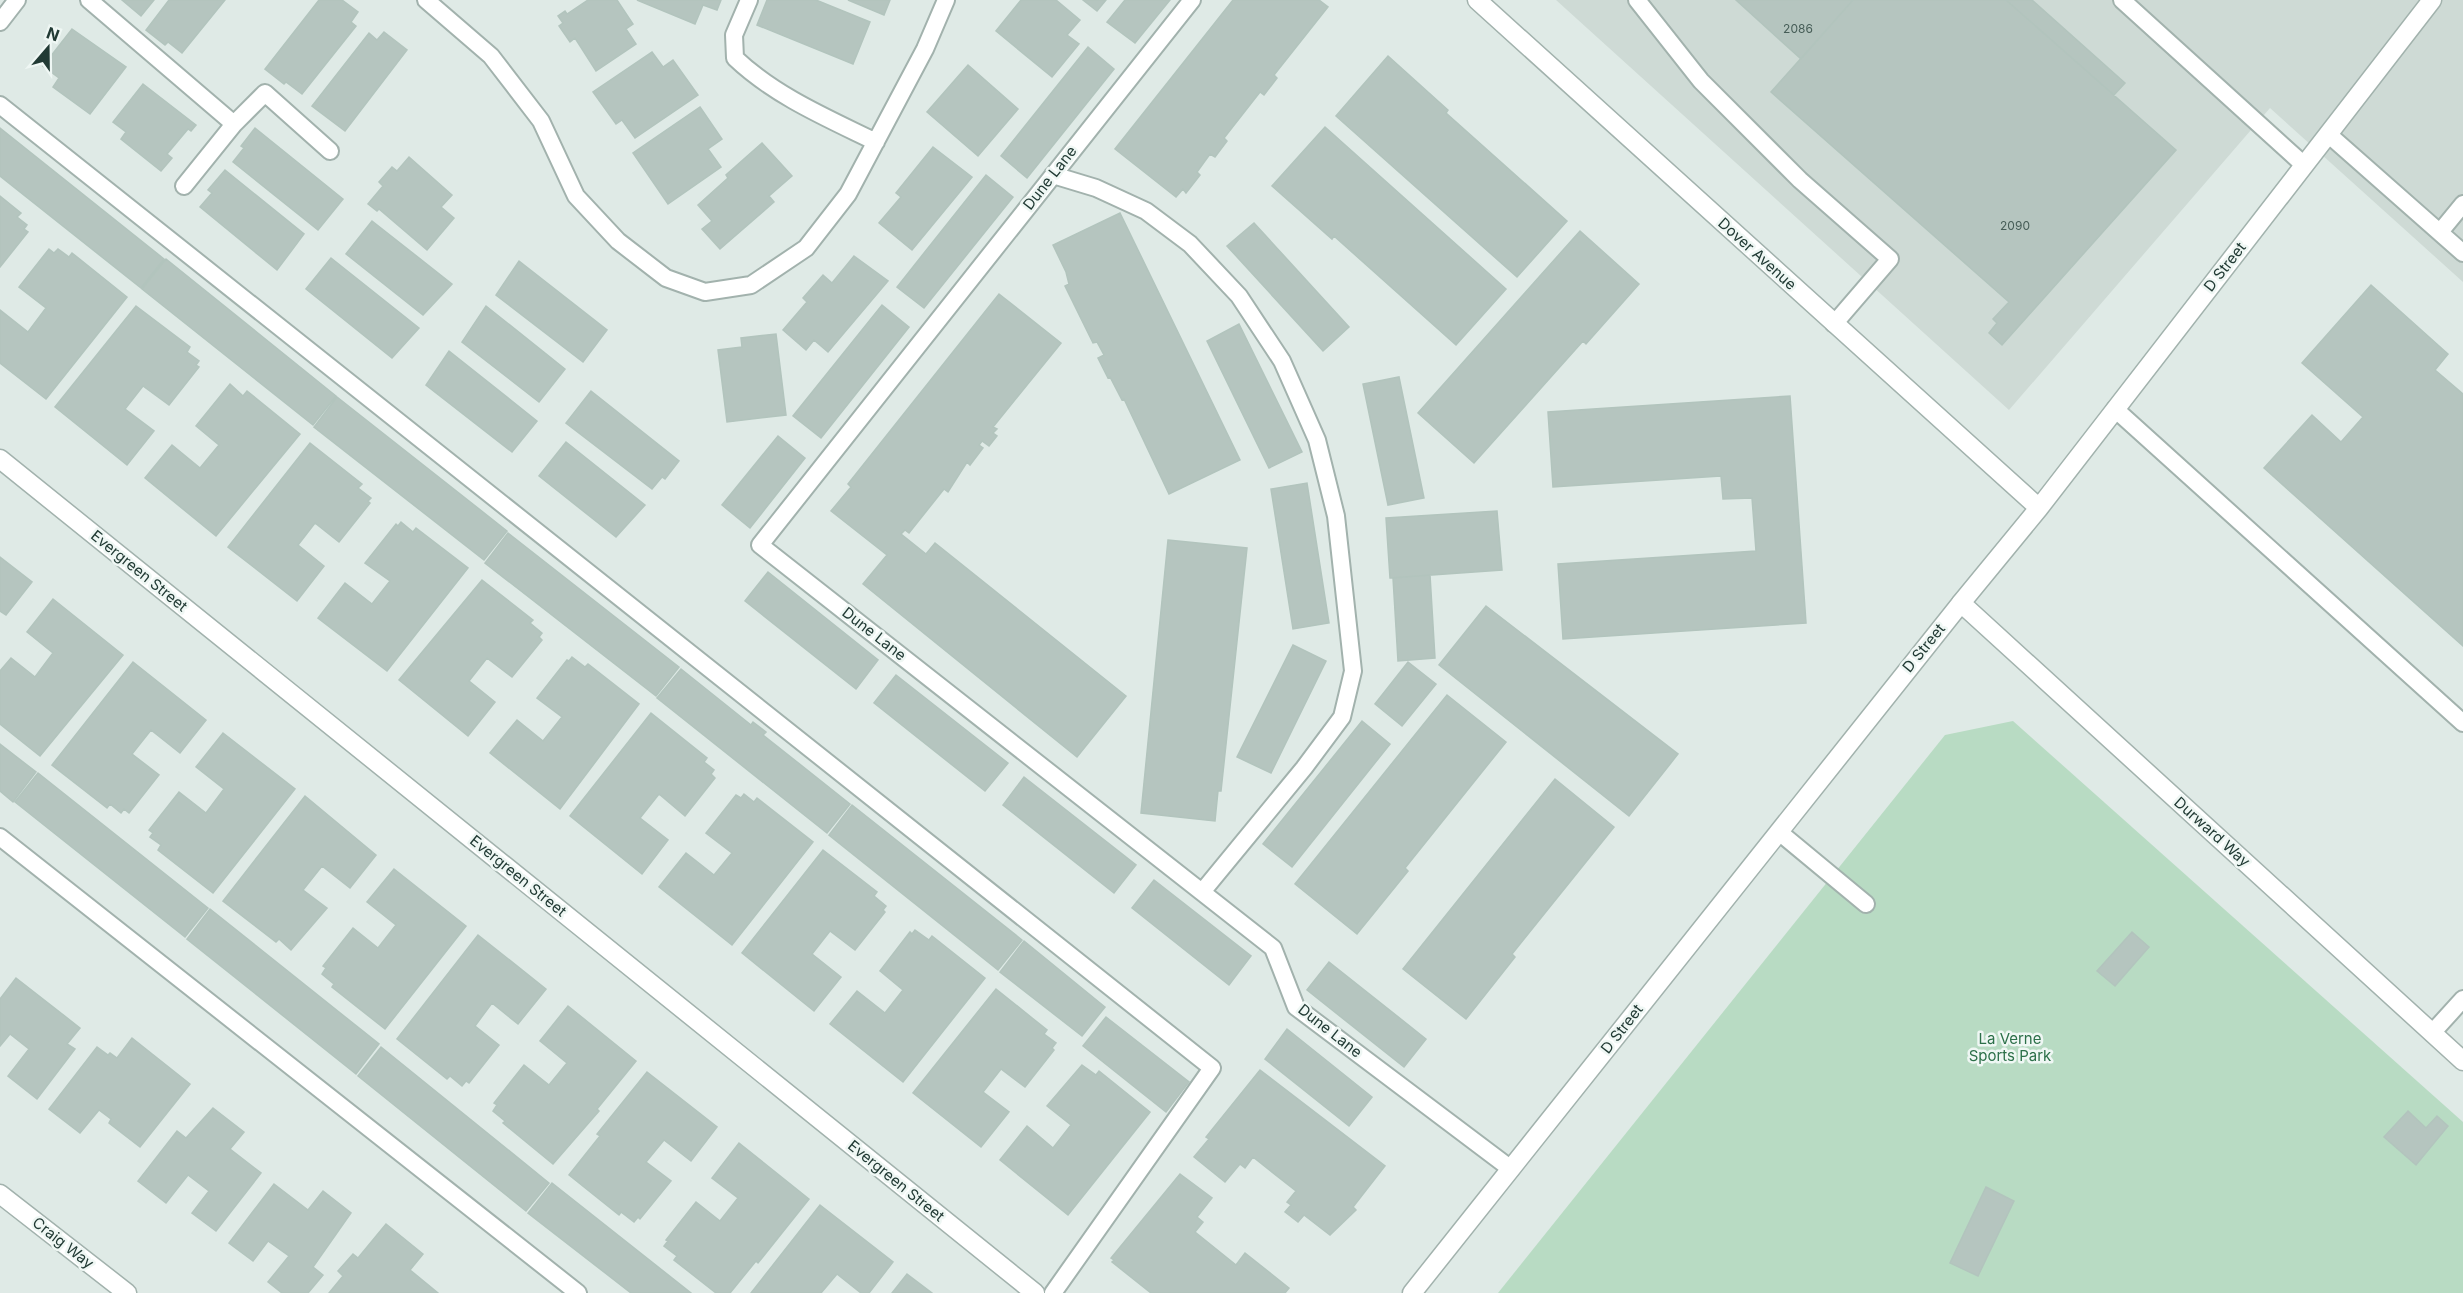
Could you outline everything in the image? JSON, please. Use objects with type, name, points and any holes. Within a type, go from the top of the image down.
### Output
[{"type":"street","name":"Dover Avenue","points":[[1477,0],[2038,508]]},
{"type":"street","name":"D Street","points":[[1412,1293],[2038,508],[2328,134],[2426,2]]},
{"type":"street","name":"Evergreen Street","points":[[0,459],[1035,1293]]},
{"type":"street","name":"Durward Way","points":[[1960,603],[2463,1062]]},
{"type":"street","name":"Craig Way","points":[[0,1194],[127,1293]]},
{"type":"lane","points":[[0,22],[17,0]]},
{"type":"lane","points":[[89,0],[234,124]]},
{"type":"lane","points":[[426,0],[491,56],[541,121],[576,196],[618,241],[666,278],[705,292],[751,285],[806,248],[849,194],[925,49],[946,0]]},
{"type":"lane","points":[[749,0],[734,35],[735,58],[754,76],[810,110],[876,142]]},
{"type":"lane","name":"Dune Lane","points":[[1192,0],[760,545],[1273,948],[1296,1007],[1511,1168]]},
{"type":"lane","points":[[1637,0],[1701,81],[1800,180],[1890,259],[1834,324]]},
{"type":"lane","points":[[2122,0],[2304,165]]},
{"type":"lane","points":[[184,186],[234,124],[265,93],[330,151]]},
{"type":"lane","points":[[0,105],[1212,1068],[1053,1293]]},
{"type":"lane","points":[[2328,134],[2463,253]]},
{"type":"lane","points":[[1053,175],[1096,188],[1146,211],[1190,244],[1239,296],[1282,361],[1312,430],[1336,516],[1353,671],[1342,717],[1304,768],[1202,892]]},
{"type":"lane","points":[[2440,232],[2463,204]]},
{"type":"lane","points":[[2115,409],[2463,723]]},
{"type":"lane","points":[[1779,832],[1866,903]]},
{"type":"lane","points":[[0,837],[578,1293]]},
{"type":"lane","points":[[2432,1033],[2463,999]]},
{"type":"shaded area","points":[[1556,0],[2463,0],[2463,282],[2270,108],[2009,410]]},
{"type":"green space","name":"La Verne Sports Park","points":[[2013,721],[2463,1122],[2463,1293],[1498,1293],[1945,735]]},
{"type":"building","points":[[122,0],[154,0],[141,16]]},
{"type":"building","points":[[169,0],[225,0],[182,53],[168,42],[165,45],[146,30]]},
{"type":"building","points":[[319,0],[342,0],[358,12],[351,22],[356,26],[302,94],[265,69]]},
{"type":"building","points":[[588,0],[617,0],[633,24],[626,29],[636,44],[596,71],[575,38],[570,42],[559,26],[563,23],[558,16],[565,11],[567,14]]},
{"type":"building","points":[[637,0],[721,0],[717,10],[703,5],[695,24]]},
{"type":"building","points":[[767,0],[816,0],[870,22],[853,64],[757,25]]},
{"type":"building","points":[[848,0],[890,0],[884,15]]},
{"type":"building","points":[[1021,0],[1056,0],[1080,20],[1067,35],[1079,44],[1052,77],[996,31]]},
{"type":"building","points":[[1083,0],[1106,0],[1097,11]]},
{"type":"building","points":[[1125,0],[1170,0],[1135,43],[1107,22]]},
{"type":"building","points":[[1233,0],[1319,0],[1328,7],[1274,75],[1277,78],[1264,95],[1260,92],[1224,138],[1227,141],[1215,157],[1210,154],[1197,172],[1200,175],[1186,193],[1183,189],[1176,197],[1115,149]]},
{"type":"building","points":[[1736,0],[1853,0],[1801,59]]},
{"type":"building","points":[[1853,0],[2006,0],[2176,150],[2002,345],[1989,333],[1997,323],[1993,319],[2009,302],[1771,92]]},
{"type":"building","points":[[2006,0],[2032,0],[2125,83],[2114,95]]},
{"type":"building","points":[[72,29],[126,67],[90,114],[53,87],[59,78],[43,66]]},
{"type":"building","points":[[384,32],[407,50],[345,131],[312,106],[369,33],[377,40]]},
{"type":"building","points":[[1088,47],[1114,69],[1027,178],[1001,156]]},
{"type":"building","points":[[652,52],[663,67],[673,60],[698,95],[635,138],[622,120],[616,124],[593,92]]},
{"type":"building","points":[[1388,56],[1448,110],[1446,113],[1567,221],[1517,277],[1336,116]]},
{"type":"building","points":[[968,65],[1018,109],[978,156],[927,112]]},
{"type":"building","points":[[143,84],[196,125],[191,131],[188,129],[167,154],[172,158],[161,171],[121,139],[126,132],[113,122]]},
{"type":"building","points":[[700,107],[722,139],[708,149],[721,167],[668,204],[633,153]]},
{"type":"building","points":[[1325,127],[1506,289],[1456,345],[1334,236],[1332,239],[1272,186]]},
{"type":"building","points":[[0,128],[164,259],[141,288],[0,176]]},
{"type":"building","points":[[255,128],[343,199],[318,230],[233,162],[244,148],[241,146]]},
{"type":"building","points":[[762,143],[792,176],[769,196],[774,202],[720,249],[702,229],[712,221],[698,205],[728,178],[726,175]]},
{"type":"building","points":[[933,147],[972,177],[912,250],[879,223],[901,197],[896,193]]},
{"type":"building","points":[[409,157],[452,195],[441,207],[454,218],[427,250],[379,209],[377,211],[368,204],[383,186],[379,182],[392,167],[397,171]]},
{"type":"building","points":[[225,170],[304,234],[277,270],[200,207],[212,193],[208,190]]},
{"type":"building","points":[[986,175],[1013,197],[924,308],[897,287]]},
{"type":"building","points":[[0,196],[21,213],[17,217],[27,225],[24,229],[28,232],[0,267]]},
{"type":"building","points":[[1120,213],[1240,460],[1169,494],[1124,399],[1122,400],[1110,377],[1108,378],[1098,358],[1104,355],[1097,342],[1093,343],[1065,286],[1069,284],[1066,272],[1053,245]]},
{"type":"building","points":[[372,221],[452,284],[423,315],[346,254]]},
{"type":"building","points":[[1254,223],[1349,327],[1323,351],[1227,246]]},
{"type":"building","points":[[1580,231],[1639,284],[1586,344],[1583,341],[1474,463],[1418,413]]},
{"type":"building","points":[[49,249],[54,253],[58,249],[69,257],[72,253],[127,297],[46,399],[0,363],[0,310],[28,332],[46,308],[19,287]]},
{"type":"building","points":[[854,256],[888,281],[828,352],[814,340],[806,350],[783,330],[807,302],[803,298],[823,275],[832,283]]},
{"type":"building","points":[[331,258],[419,328],[392,358],[306,289]]},
{"type":"building","points":[[166,259],[336,396],[313,425],[142,289]]},
{"type":"building","points":[[519,261],[607,330],[583,362],[496,295]]},
{"type":"building","points":[[2371,285],[2448,354],[2435,370],[2463,394],[2463,646],[2264,468],[2312,415],[2341,442],[2363,417],[2302,363]]},
{"type":"building","points":[[999,294],[1061,343],[993,427],[997,429],[993,433],[997,436],[989,446],[982,441],[979,445],[983,448],[970,465],[967,462],[948,492],[944,489],[909,533],[905,530],[901,534],[926,554],[935,543],[1126,696],[1077,757],[863,584],[887,555],[831,511],[851,487],[848,484]]},
{"type":"building","points":[[882,305],[909,327],[821,438],[793,416]]},
{"type":"building","points":[[136,306],[190,347],[187,352],[199,361],[196,365],[199,367],[169,405],[143,386],[125,409],[154,431],[127,465],[55,407]]},
{"type":"building","points":[[486,306],[565,369],[539,402],[462,342]]},
{"type":"building","points":[[1239,324],[1302,452],[1269,468],[1207,341]]},
{"type":"building","points":[[776,334],[786,415],[727,422],[718,350],[742,347],[741,338]]},
{"type":"building","points":[[449,351],[537,421],[512,452],[426,385]]},
{"type":"building","points":[[1399,377],[1424,498],[1388,505],[1363,384]]},
{"type":"building","points":[[230,384],[243,396],[247,391],[300,434],[216,536],[145,478],[172,445],[200,468],[219,445],[196,426]]},
{"type":"building","points":[[591,391],[679,461],[665,479],[662,477],[652,489],[566,423]]},
{"type":"building","points":[[1790,396],[1806,623],[1563,639],[1558,564],[1756,551],[1752,498],[1723,499],[1721,476],[1553,487],[1548,412]]},
{"type":"building","points":[[337,397],[507,531],[484,560],[314,427]]},
{"type":"building","points":[[778,436],[805,458],[750,528],[722,505]]},
{"type":"building","points":[[566,442],[645,505],[616,537],[539,476]]},
{"type":"building","points":[[310,443],[362,484],[358,488],[371,498],[368,501],[370,503],[339,542],[315,523],[298,545],[324,566],[297,601],[228,547]]},
{"type":"building","points":[[1307,483],[1329,623],[1293,629],[1271,489]]},
{"type":"building","points":[[1497,511],[1502,570],[1390,578],[1386,518]]},
{"type":"building","points":[[401,522],[413,532],[416,528],[468,568],[387,671],[318,618],[345,583],[372,604],[390,581],[365,563],[396,524],[398,526]]},
{"type":"building","points":[[508,533],[679,667],[656,696],[485,563]]},
{"type":"building","points":[[1168,540],[1247,548],[1221,791],[1218,791],[1215,821],[1141,813]]},
{"type":"building","points":[[0,557],[32,582],[6,615],[0,611]]},
{"type":"building","points":[[768,572],[878,660],[856,689],[745,601]]},
{"type":"building","points":[[1430,575],[1435,658],[1398,661],[1393,578]]},
{"type":"building","points":[[482,580],[533,620],[530,623],[542,633],[539,637],[542,640],[512,677],[487,658],[469,681],[495,702],[468,736],[399,680]]},
{"type":"building","points":[[53,599],[123,655],[40,756],[0,724],[0,671],[11,658],[35,677],[53,653],[27,632]]},
{"type":"building","points":[[1486,606],[1678,754],[1629,816],[1439,665]]},
{"type":"building","points":[[1293,645],[1326,661],[1271,773],[1237,757]]},
{"type":"building","points":[[572,657],[585,667],[588,664],[639,704],[560,809],[490,753],[517,720],[543,741],[562,717],[537,698],[567,660],[569,661]]},
{"type":"building","points":[[133,662],[206,720],[180,753],[151,730],[132,754],[159,775],[129,813],[124,809],[121,813],[110,804],[107,808],[52,765]]},
{"type":"building","points":[[1408,662],[1436,684],[1402,726],[1375,704]]},
{"type":"building","points":[[681,669],[751,725],[753,722],[766,732],[763,735],[850,804],[827,833],[657,698]]},
{"type":"building","points":[[896,675],[1008,763],[985,791],[874,703]]},
{"type":"building","points":[[1447,695],[1506,742],[1405,868],[1408,871],[1357,934],[1295,884]]},
{"type":"building","points":[[651,713],[707,758],[704,762],[714,770],[711,774],[715,778],[685,816],[659,794],[640,818],[668,840],[642,874],[570,816]]},
{"type":"building","points":[[1362,721],[1390,744],[1292,867],[1263,844]]},
{"type":"building","points":[[223,733],[295,789],[213,893],[158,850],[161,845],[150,837],[153,833],[149,830],[179,792],[206,813],[224,789],[196,767]]},
{"type":"building","points":[[0,744],[36,772],[13,802],[0,791]]},
{"type":"building","points":[[38,773],[208,908],[185,937],[15,802]]},
{"type":"building","points":[[1024,777],[1136,865],[1114,893],[1003,805]]},
{"type":"building","points":[[1555,779],[1614,827],[1512,954],[1515,957],[1466,1019],[1403,969]]},
{"type":"building","points":[[744,794],[754,802],[757,798],[813,842],[732,945],[659,887],[686,853],[714,875],[732,853],[706,833],[736,795],[741,798]]},
{"type":"building","points":[[305,796],[376,855],[350,888],[322,866],[303,890],[327,908],[291,950],[279,939],[276,942],[223,901]]},
{"type":"building","points":[[852,805],[1022,940],[998,970],[829,835]]},
{"type":"building","points":[[823,850],[877,892],[874,896],[886,906],[883,910],[885,912],[855,950],[830,931],[812,954],[841,977],[814,1011],[742,953]]},
{"type":"building","points":[[394,869],[466,926],[385,1029],[332,987],[334,984],[322,974],[326,968],[323,966],[353,928],[378,948],[396,925],[367,902]]},
{"type":"building","points":[[1154,880],[1251,956],[1229,985],[1132,908]]},
{"type":"building","points":[[210,909],[379,1044],[356,1074],[187,939]]},
{"type":"building","points":[[915,930],[929,940],[932,936],[985,978],[903,1082],[830,1024],[857,991],[885,1013],[903,990],[880,971],[910,932],[912,934]]},
{"type":"building","points":[[2132,932],[2149,947],[2115,986],[2097,971]]},
{"type":"building","points":[[478,935],[546,989],[518,1024],[492,1003],[475,1026],[499,1045],[469,1083],[466,1081],[462,1086],[450,1076],[447,1079],[397,1039]]},
{"type":"building","points":[[1024,941],[1105,1007],[1082,1036],[1000,972]]},
{"type":"building","points":[[1329,962],[1426,1039],[1404,1067],[1307,990]]},
{"type":"building","points":[[16,978],[80,1028],[67,1044],[75,1049],[37,1099],[8,1076],[29,1049],[10,1034],[0,1046],[0,999]]},
{"type":"building","points":[[996,989],[1047,1030],[1044,1034],[1056,1043],[1052,1048],[1054,1050],[1025,1087],[1001,1069],[983,1092],[1009,1112],[981,1147],[913,1093]]},
{"type":"building","points":[[568,1006],[636,1061],[597,1109],[599,1111],[553,1164],[503,1123],[505,1121],[493,1111],[497,1105],[494,1103],[524,1065],[549,1085],[567,1063],[540,1041]]},
{"type":"building","points":[[1106,1017],[1189,1082],[1166,1112],[1083,1046]]},
{"type":"building","points":[[1287,1029],[1372,1097],[1349,1126],[1265,1059]]},
{"type":"building","points":[[132,1038],[190,1084],[140,1147],[109,1123],[111,1119],[99,1110],[80,1133],[49,1109],[97,1047],[117,1058]]},
{"type":"building","points":[[381,1047],[549,1183],[526,1211],[358,1076]]},
{"type":"building","points":[[1082,1065],[1096,1075],[1099,1071],[1150,1112],[1068,1215],[1000,1160],[1027,1126],[1053,1148],[1071,1125],[1047,1106]]},
{"type":"building","points":[[1260,1070],[1385,1166],[1353,1207],[1356,1210],[1330,1235],[1304,1215],[1298,1222],[1285,1212],[1291,1205],[1287,1202],[1296,1191],[1253,1157],[1245,1168],[1240,1164],[1225,1182],[1194,1157],[1209,1139],[1206,1137]]},
{"type":"building","points":[[647,1072],[717,1127],[691,1161],[664,1140],[646,1162],[671,1181],[640,1219],[638,1217],[634,1222],[621,1212],[619,1215],[569,1175],[600,1136],[597,1134]]},
{"type":"building","points":[[213,1108],[244,1132],[230,1149],[261,1173],[216,1231],[192,1213],[209,1191],[188,1175],[166,1203],[138,1181],[177,1131],[186,1138]]},
{"type":"building","points":[[2408,1111],[2426,1128],[2437,1116],[2448,1126],[2416,1165],[2384,1137]]},
{"type":"building","points":[[739,1143],[809,1199],[758,1263],[756,1261],[730,1293],[716,1293],[674,1260],[677,1256],[664,1246],[668,1241],[666,1240],[696,1202],[720,1221],[738,1198],[712,1178]]},
{"type":"building","points":[[1180,1174],[1212,1198],[1197,1217],[1203,1222],[1195,1232],[1236,1265],[1245,1253],[1289,1288],[1285,1293],[1151,1293],[1112,1262],[1114,1260],[1111,1258]]},
{"type":"building","points":[[552,1183],[691,1293],[631,1293],[528,1213]]},
{"type":"building","points":[[274,1184],[308,1210],[323,1191],[351,1213],[313,1267],[323,1275],[308,1293],[282,1293],[268,1282],[289,1256],[268,1241],[253,1261],[229,1243]]},
{"type":"building","points":[[1986,1187],[2014,1201],[1978,1276],[1950,1263]]},
{"type":"building","points":[[820,1205],[893,1262],[869,1293],[861,1293],[837,1274],[821,1293],[751,1293]]},
{"type":"building","points":[[386,1224],[423,1254],[410,1270],[438,1293],[329,1293],[343,1276],[338,1271],[353,1254],[358,1258]]},
{"type":"building","points":[[907,1274],[932,1293],[892,1293]]}]
